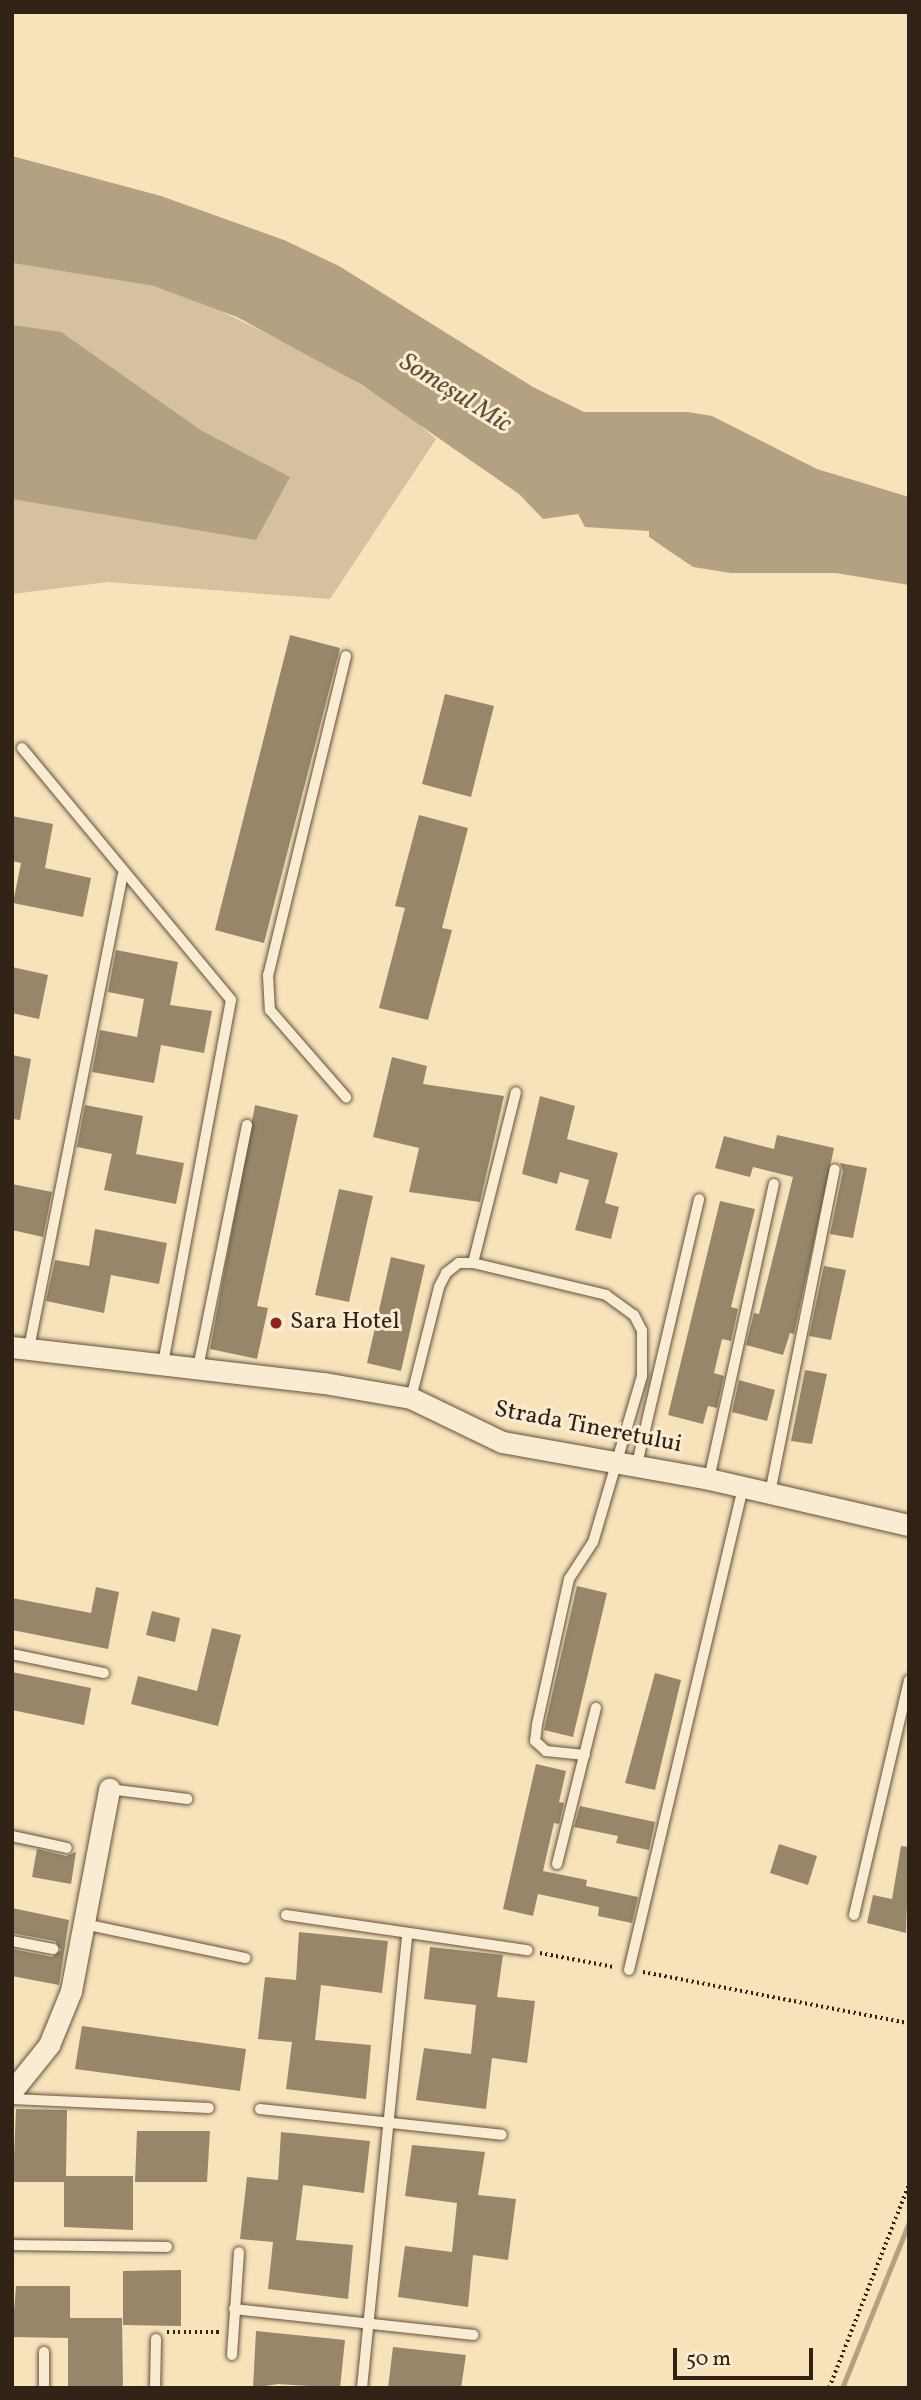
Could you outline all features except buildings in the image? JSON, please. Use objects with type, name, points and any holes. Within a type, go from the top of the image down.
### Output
[{"type":"street","name":"Strada Tineretului","points":[[21,1348],[163,1363],[411,1398],[502,1442],[709,1479],[909,1525]]},
{"type":"street","points":[[12,2091],[38,2062],[57,2030],[76,1972],[110,1789]]},
{"type":"lane","points":[[346,656],[268,975],[270,1010],[346,1097]]},
{"type":"lane","points":[[22,748],[123,875],[227,990],[231,1000],[163,1363]]},
{"type":"lane","points":[[21,1348],[123,875]]},
{"type":"lane","points":[[473,1262],[516,1091]]},
{"type":"lane","points":[[198,1368],[247,1125]]},
{"type":"lane","points":[[770,1493],[835,1169]]},
{"type":"lane","points":[[709,1479],[774,1184]]},
{"type":"lane","points":[[584,1755],[545,1751],[535,1741],[537,1725],[569,1579],[593,1542],[628,1463],[699,1199]]},
{"type":"lane","points":[[411,1398],[439,1287],[446,1273],[459,1263],[473,1262],[606,1295],[634,1315],[645,1347],[628,1463]]},
{"type":"lane","points":[[629,1970],[743,1486]]},
{"type":"lane","points":[[12,1654],[104,1673]]},
{"type":"lane","points":[[854,1915],[909,1680]]},
{"type":"lane","points":[[557,1864],[596,1708]]},
{"type":"lane","points":[[110,1789],[187,1799]]},
{"type":"lane","points":[[12,1836],[66,1848]]},
{"type":"lane","points":[[286,1915],[527,1950]]},
{"type":"lane","points":[[84,1924],[245,1958]]},
{"type":"lane","points":[[362,2388],[407,1934]]},
{"type":"lane","points":[[12,1941],[53,1949]]},
{"type":"lane","points":[[12,2099],[208,2109]]},
{"type":"lane","points":[[260,2109],[388,2125],[502,2135]]},
{"type":"lane","points":[[12,2245],[167,2247]]},
{"type":"lane","points":[[232,2355],[239,2252]]},
{"type":"lane","points":[[234,2309],[474,2335]]},
{"type":"lane","points":[[155,2388],[156,2339]]},
{"type":"lane","points":[[44,2351],[44,2388]]},
{"type":"path","points":[[527,1950],[909,2023]]},
{"type":"path","points":[[829,2388],[909,2184]]},
{"type":"path","points":[[156,2339],[166,2332],[233,2332]]},
{"type":"shaded area","points":[[12,263],[154,286],[194,298],[315,357],[403,411],[436,439],[330,599],[108,582],[12,594]]},
{"type":"water","name":"Someșul Mic","points":[[12,156],[161,196],[284,240],[339,266],[533,387],[584,412],[688,412],[712,416],[817,469],[909,497],[909,585],[836,573],[731,573],[693,567],[649,537],[649,531],[585,527],[578,514],[543,519],[519,494],[362,385],[237,317],[154,286],[12,263]]},
{"type":"water","points":[[12,325],[61,332],[202,431],[290,477],[256,540],[12,499]]},
{"type":"waterway","points":[[842,2388],[909,2222]]},
{"type":"place","name":"Sara Hotel","points":[[276,1323]]}]
